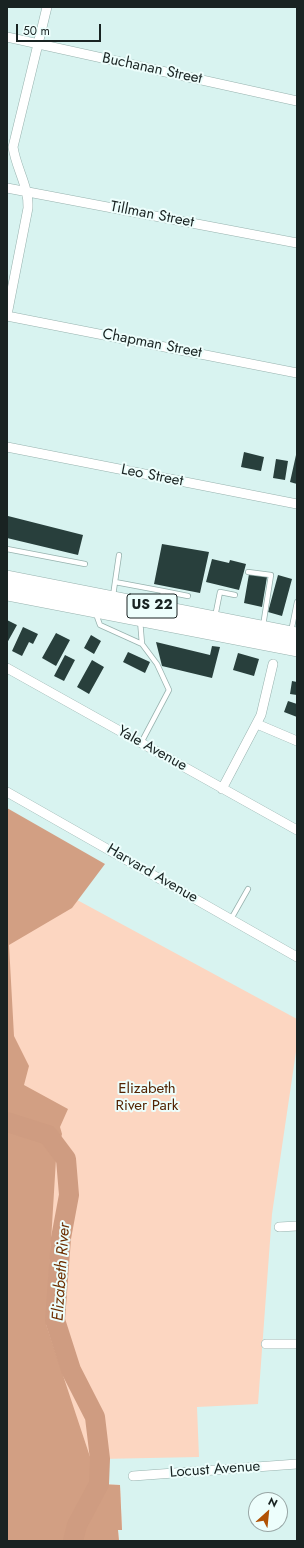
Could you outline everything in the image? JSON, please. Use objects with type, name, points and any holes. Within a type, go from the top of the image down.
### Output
[{"type":"highway","name":"US 22","points":[[7,578],[294,634]]},
{"type":"highway","name":"US 22","points":[[7,593],[297,649]]},
{"type":"street","points":[[7,315],[28,208],[26,191],[15,160],[14,147],[47,7]]},
{"type":"street","name":"Buchanan Street","points":[[7,37],[297,101]]},
{"type":"street","name":"Tillman Street","points":[[7,188],[297,243]]},
{"type":"street","name":"Chapman Street","points":[[7,315],[297,373]]},
{"type":"street","name":"Leo Street","points":[[7,447],[297,504]]},
{"type":"street","points":[[222,789],[257,724],[267,696],[273,664]]},
{"type":"street","name":"Yale Avenue","points":[[7,668],[297,830]]},
{"type":"street","points":[[257,724],[297,741]]},
{"type":"street","name":"Harvard Avenue","points":[[7,792],[297,957]]},
{"type":"street","points":[[279,1227],[297,1226]]},
{"type":"street","points":[[266,1344],[297,1344]]},
{"type":"street","name":"Locust Avenue","points":[[133,1476],[297,1464]]},
{"type":"lane","points":[[7,549],[85,564]]},
{"type":"lane","points":[[112,599],[119,555]]},
{"type":"lane","points":[[248,572],[271,575],[262,628]]},
{"type":"lane","points":[[115,582],[188,596]]},
{"type":"lane","points":[[160,608],[163,591]]},
{"type":"lane","points":[[215,619],[220,592],[235,595]]},
{"type":"lane","points":[[294,634],[297,602]]},
{"type":"lane","points":[[95,610],[100,625],[142,644],[158,664],[169,690],[141,743]]},
{"type":"lane","points":[[140,619],[142,644]]},
{"type":"lane","points":[[231,919],[248,889]]},
{"type":"green space","name":"Elizabeth River Park","points":[[7,862],[297,1019],[297,1045],[272,1214],[258,1404],[197,1407],[199,1457],[100,1459],[99,1484],[120,1485],[122,1530],[118,1530],[119,1541],[7,1541]]},
{"type":"shaded area","points":[[7,808],[105,864],[72,908],[9,945],[14,1036],[29,1066],[24,1085],[68,1109],[60,1127],[62,1134],[56,1159],[46,1324],[99,1484],[120,1485],[122,1530],[118,1530],[119,1541],[7,1541]]},
{"type":"building","points":[[244,452],[264,457],[261,471],[241,467]]},
{"type":"building","points":[[296,455],[297,456],[297,484],[290,482]]},
{"type":"building","points":[[276,459],[288,461],[285,480],[273,478]]},
{"type":"building","points":[[8,516],[83,535],[78,555],[7,538]]},
{"type":"building","points":[[162,544],[209,552],[200,593],[154,584]]},
{"type":"building","points":[[212,559],[229,563],[230,560],[246,564],[239,590],[206,582]]},
{"type":"building","points":[[249,574],[267,577],[262,607],[244,603]]},
{"type":"building","points":[[278,575],[292,579],[282,616],[268,612]]},
{"type":"building","points":[[7,620],[17,625],[7,643]]},
{"type":"building","points":[[23,627],[38,634],[33,644],[29,642],[22,656],[12,651]]},
{"type":"building","points":[[56,633],[70,640],[56,666],[42,658]]},
{"type":"building","points":[[91,635],[101,641],[94,654],[84,648]]},
{"type":"building","points":[[156,642],[210,655],[212,646],[220,647],[212,678],[162,666]]},
{"type":"building","points":[[128,652],[150,662],[145,673],[123,662]]},
{"type":"building","points":[[238,653],[259,659],[254,676],[233,670]]},
{"type":"building","points":[[65,655],[75,660],[64,681],[54,676]]},
{"type":"building","points":[[92,660],[104,667],[89,694],[77,687]]},
{"type":"building","points":[[292,681],[297,682],[297,695],[290,694]]},
{"type":"building","points":[[288,701],[297,704],[297,717],[284,712]]},
{"type":"waterway","name":"Elizabeth River","points":[[7,1122],[48,1135],[66,1159],[69,1195],[61,1238],[55,1320],[71,1370],[95,1417],[100,1459],[99,1484],[77,1525],[73,1541]]}]
